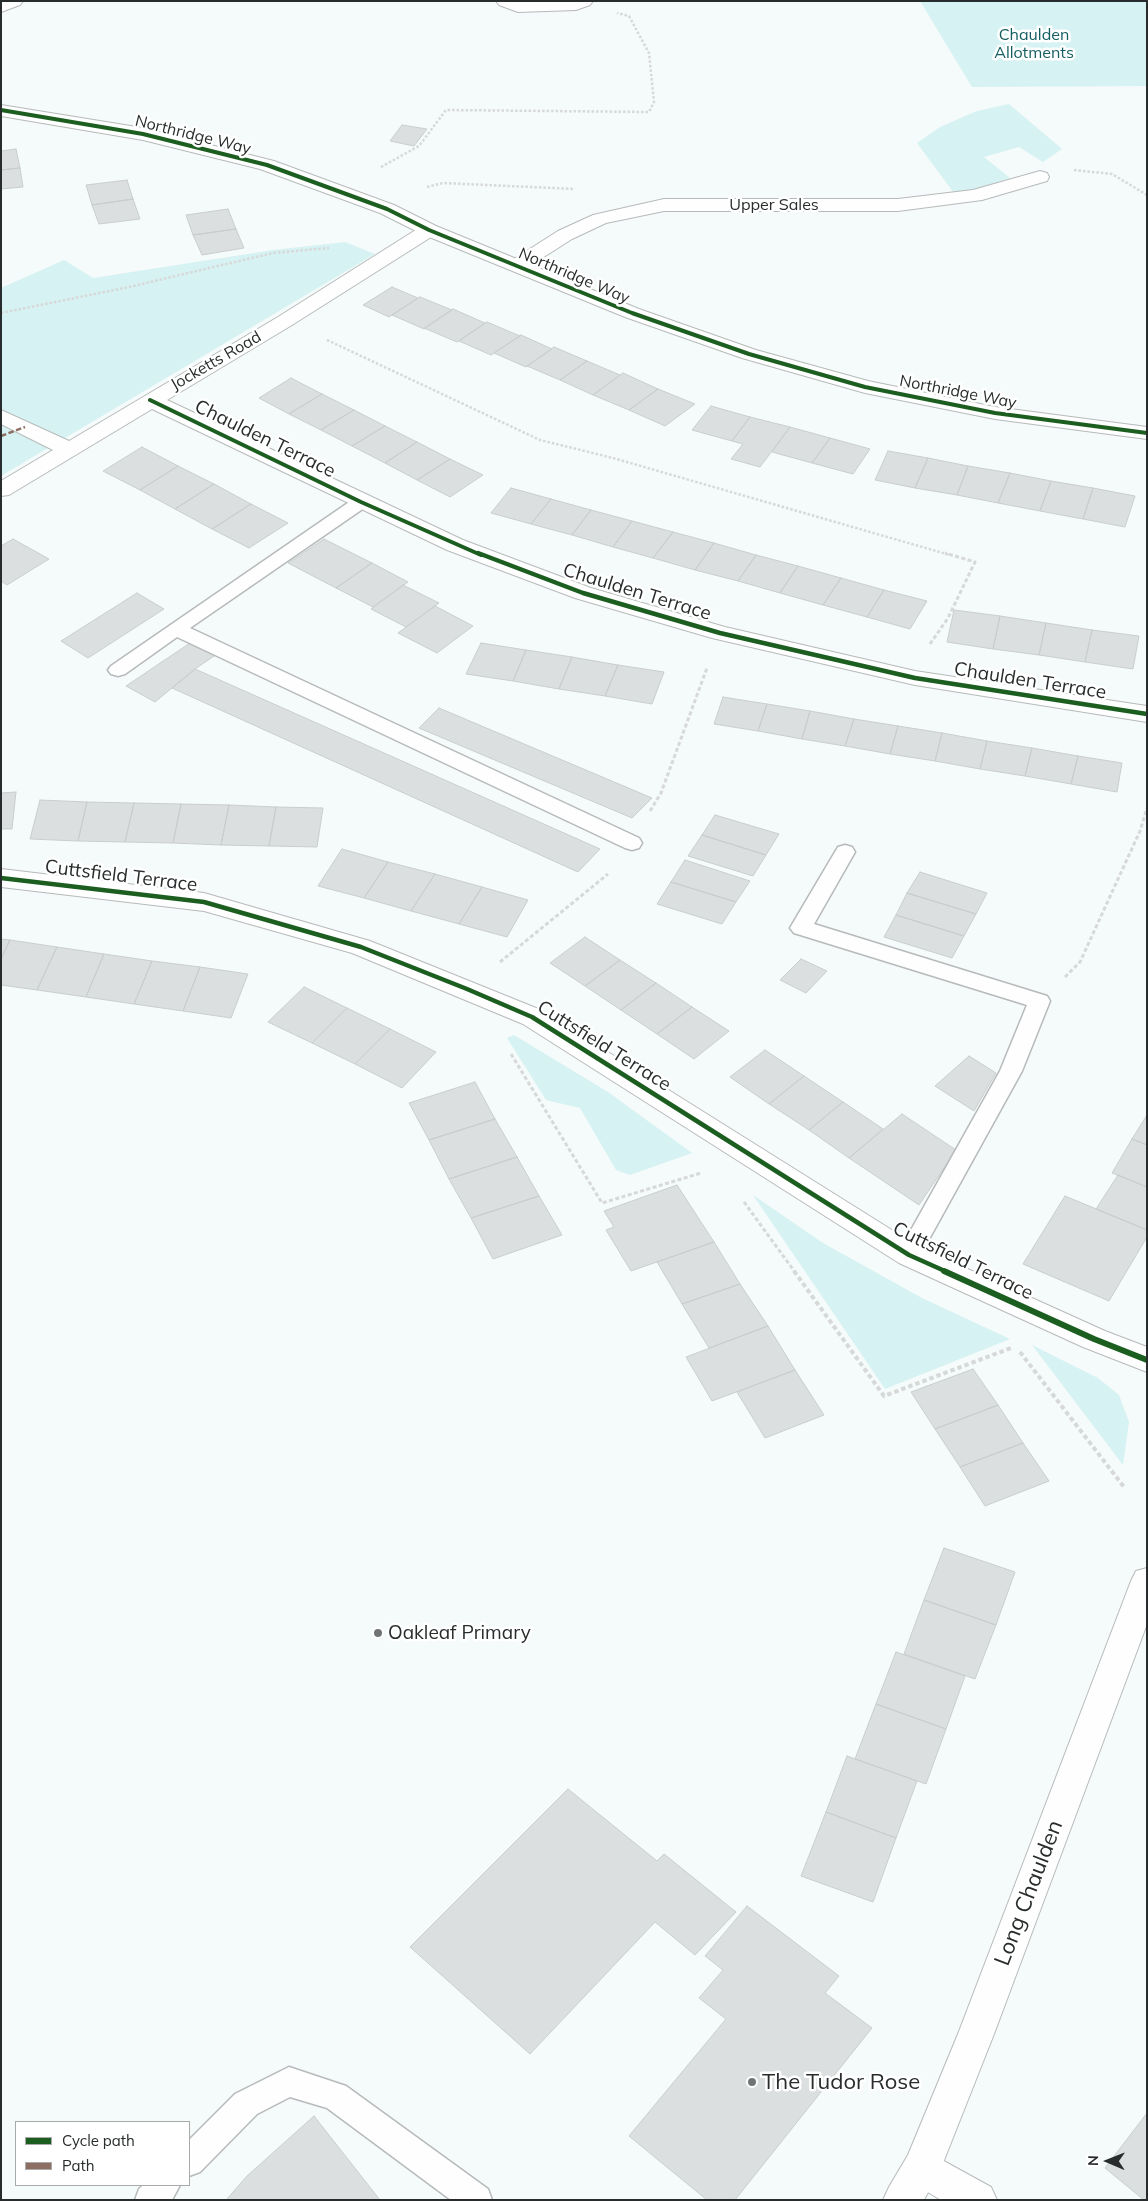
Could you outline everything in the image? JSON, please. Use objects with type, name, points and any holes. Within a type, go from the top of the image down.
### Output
[{"type":"street","points":[[1,7],[14,1]]},
{"type":"street","points":[[505,1],[518,7],[580,3]]},
{"type":"street","name":"Northridge Way","points":[[1,110],[143,134],[267,165],[387,209],[429,230],[632,313],[749,354],[865,387],[995,413],[1147,434]]},
{"type":"street","name":"Upper Sales","points":[[518,266],[565,235],[600,219],[664,205],[898,205],[975,196],[1040,177]]},
{"type":"street","name":"Jocketts Road","points":[[1,490],[285,321],[429,230]]},
{"type":"street","name":"Chaulden Terrace","points":[[150,400],[361,502],[455,544],[584,593],[720,633],[915,678],[1147,714]]},
{"type":"street","points":[[1,416],[69,449]]},
{"type":"street","name":"Cuttsfield Terrace","points":[[1,878],[204,902],[361,946],[532,1017],[909,1255],[1094,1339],[1147,1360]]},
{"type":"street","name":"Long Chaulden","points":[[902,2200],[922,2168],[980,2025],[1147,1581]]},
{"type":"street","points":[[922,2168],[978,2200]]},
{"type":"lane","points":[[118,670],[361,502]]},
{"type":"lane","points":[[176,629],[632,842]]},
{"type":"lane","points":[[845,852],[801,928],[1039,1001],[1012,1071],[909,1255]]},
{"type":"lane","points":[[190,2160],[246,2104],[289,2082],[335,2096],[477,2200]]},
{"type":"lane","points":[[150,2200],[164,2186]]},
{"type":"path","points":[[378,169],[419,146],[446,110],[649,112],[654,102],[649,53],[629,16],[580,3]]},
{"type":"path","points":[[1040,177],[1064,169],[1112,174],[1147,195]]},
{"type":"path","points":[[387,209],[402,194],[443,183],[582,190]]},
{"type":"path","points":[[1,313],[129,287],[273,253],[345,248],[358,237],[396,250]]},
{"type":"path","points":[[285,321],[540,440],[613,458],[975,562],[948,618],[925,652],[915,678]]},
{"type":"path","points":[[1039,1001],[1080,962],[1140,831],[1147,808]]},
{"type":"path","points":[[532,1017],[500,1036],[602,1203],[710,1170]]},
{"type":"path","points":[[742,1199],[884,1396],[1015,1346],[1124,1486]]},
{"type":"green space","name":"Chaulden Allotments","points":[[920,1],[1147,1],[1147,86],[972,87]]},
{"type":"green space","points":[[1009,104],[1062,149],[1043,162],[1019,147],[984,157],[1010,178],[956,196],[917,143],[940,127],[977,111]]},
{"type":"green space","points":[[345,242],[375,254],[1,476],[1,288],[64,260],[93,278],[273,250]]},
{"type":"green space","points":[[514,1035],[608,1092],[692,1153],[630,1175],[616,1170],[580,1108],[546,1100],[507,1038]]},
{"type":"green space","points":[[753,1195],[823,1243],[922,1298],[1010,1339],[885,1389]]},
{"type":"green space","points":[[1032,1345],[1098,1378],[1119,1395],[1129,1422],[1123,1465]]},
{"type":"building","points":[[402,125],[427,129],[414,146],[390,141]]},
{"type":"building","points":[[16,149],[20,168],[1,170],[1,151]]},
{"type":"building","points":[[20,168],[23,187],[1,189],[1,170]]},
{"type":"building","points":[[127,180],[133,199],[92,205],[86,185]]},
{"type":"building","points":[[133,199],[140,219],[99,224],[92,205]]},
{"type":"building","points":[[228,209],[236,229],[193,235],[186,215]]},
{"type":"building","points":[[236,229],[244,248],[202,255],[193,235]]},
{"type":"building","points":[[392,287],[418,298],[389,317],[363,305]]},
{"type":"building","points":[[420,297],[452,310],[424,329],[392,315]]},
{"type":"building","points":[[453,309],[485,323],[457,342],[424,328]]},
{"type":"building","points":[[487,322],[520,336],[491,355],[459,341]]},
{"type":"building","points":[[521,335],[552,349],[526,367],[494,353]]},
{"type":"building","points":[[554,347],[587,361],[560,380],[527,366]]},
{"type":"building","points":[[587,361],[620,375],[593,395],[560,380]]},
{"type":"building","points":[[623,373],[658,389],[629,410],[593,395]]},
{"type":"building","points":[[291,378],[322,394],[289,414],[259,398]]},
{"type":"building","points":[[658,389],[695,404],[665,426],[629,410]]},
{"type":"building","points":[[322,394],[354,410],[321,430],[289,414]]},
{"type":"building","points":[[711,406],[750,417],[732,441],[692,430]]},
{"type":"building","points":[[354,410],[385,426],[352,446],[321,430]]},
{"type":"building","points":[[750,417],[790,427],[760,467],[731,459],[743,444],[732,441]]},
{"type":"building","points":[[385,426],[417,442],[385,463],[352,446]]},
{"type":"building","points":[[790,427],[830,438],[812,463],[772,452]]},
{"type":"building","points":[[830,438],[870,449],[853,474],[812,463]]},
{"type":"building","points":[[417,442],[450,459],[417,480],[385,463]]},
{"type":"building","points":[[142,447],[178,466],[140,490],[103,471]]},
{"type":"building","points":[[888,451],[928,458],[915,488],[875,480]]},
{"type":"building","points":[[928,458],[968,466],[957,495],[915,488]]},
{"type":"building","points":[[450,459],[483,475],[450,497],[417,480]]},
{"type":"building","points":[[178,466],[214,484],[175,509],[140,490]]},
{"type":"building","points":[[968,466],[1010,473],[998,503],[957,495]]},
{"type":"building","points":[[1010,473],[1051,481],[1040,511],[998,503]]},
{"type":"building","points":[[1051,481],[1093,488],[1083,519],[1040,511]]},
{"type":"building","points":[[214,484],[251,504],[212,529],[175,509]]},
{"type":"building","points":[[511,488],[551,499],[531,524],[491,513]]},
{"type":"building","points":[[1093,488],[1135,496],[1125,527],[1083,519]]},
{"type":"building","points":[[551,499],[591,510],[572,535],[531,524]]},
{"type":"building","points":[[251,504],[288,523],[249,548],[212,529]]},
{"type":"building","points":[[591,510],[632,521],[613,547],[572,535]]},
{"type":"building","points":[[632,521],[673,532],[653,558],[613,547]]},
{"type":"building","points":[[673,532],[714,543],[695,570],[653,558]]},
{"type":"building","points":[[13,539],[49,559],[7,585],[1,581],[1,546]]},
{"type":"building","points":[[324,539],[372,563],[336,588],[288,563]]},
{"type":"building","points":[[714,543],[756,555],[738,581],[695,570]]},
{"type":"building","points":[[756,555],[798,566],[780,593],[738,581]]},
{"type":"building","points":[[372,563],[408,582],[373,607],[336,588]]},
{"type":"building","points":[[798,566],[841,578],[823,605],[780,593]]},
{"type":"building","points":[[841,578],[884,590],[867,617],[823,605]]},
{"type":"building","points":[[403,585],[439,603],[406,627],[371,609]]},
{"type":"building","points":[[884,590],[927,601],[910,629],[867,617]]},
{"type":"building","points":[[137,593],[164,609],[88,658],[61,641]]},
{"type":"building","points":[[435,606],[473,626],[437,653],[398,633]]},
{"type":"building","points":[[954,610],[1000,616],[993,649],[947,642]]},
{"type":"building","points":[[1000,616],[1046,623],[1039,655],[993,649]]},
{"type":"building","points":[[1046,623],[1092,630],[1085,662],[1039,655]]},
{"type":"building","points":[[1092,630],[1139,636],[1133,669],[1085,662]]},
{"type":"building","points":[[193,641],[217,654],[195,669],[155,702],[126,686]]},
{"type":"building","points":[[481,643],[526,650],[513,681],[466,674]]},
{"type":"building","points":[[526,650],[572,657],[559,689],[513,681]]},
{"type":"building","points":[[572,657],[618,665],[605,696],[559,689]]},
{"type":"building","points":[[618,665],[664,672],[652,704],[605,696]]},
{"type":"building","points":[[195,669],[600,849],[578,872],[172,688]]},
{"type":"building","points":[[723,697],[767,704],[758,731],[714,724]]},
{"type":"building","points":[[767,704],[810,711],[802,739],[758,731]]},
{"type":"building","points":[[439,708],[652,798],[632,818],[419,728]]},
{"type":"building","points":[[810,711],[854,719],[845,746],[802,739]]},
{"type":"building","points":[[854,719],[898,726],[890,754],[845,746]]},
{"type":"building","points":[[898,726],[942,733],[935,761],[890,754]]},
{"type":"building","points":[[942,733],[987,741],[980,769],[935,761]]},
{"type":"building","points":[[987,741],[1032,748],[1025,776],[980,769]]},
{"type":"building","points":[[1032,748],[1078,756],[1071,784],[1025,776]]},
{"type":"building","points":[[1078,756],[1122,763],[1117,792],[1071,784]]},
{"type":"building","points":[[16,792],[12,829],[1,829],[1,793]]},
{"type":"building","points":[[40,800],[87,802],[78,841],[30,839]]},
{"type":"building","points":[[87,802],[134,803],[125,842],[78,841]]},
{"type":"building","points":[[134,803],[181,804],[173,843],[125,842]]},
{"type":"building","points":[[181,804],[229,805],[221,845],[173,843]]},
{"type":"building","points":[[229,805],[276,807],[269,846],[221,845]]},
{"type":"building","points":[[276,807],[323,808],[317,847],[269,846]]},
{"type":"building","points":[[715,815],[779,834],[766,855],[702,835]]},
{"type":"building","points":[[702,835],[766,855],[753,876],[688,856]]},
{"type":"building","points":[[342,849],[388,862],[364,898],[318,886]]},
{"type":"building","points":[[685,860],[750,881],[736,902],[671,882]]},
{"type":"building","points":[[388,862],[435,874],[411,911],[364,898]]},
{"type":"building","points":[[920,872],[987,893],[976,914],[907,893]]},
{"type":"building","points":[[435,874],[482,887],[459,924],[411,911]]},
{"type":"building","points":[[671,882],[736,902],[722,924],[657,904]]},
{"type":"building","points":[[482,887],[528,900],[507,937],[459,924]]},
{"type":"building","points":[[907,893],[976,914],[964,936],[896,915]]},
{"type":"building","points":[[896,915],[964,936],[952,958],[884,937]]},
{"type":"building","points":[[585,937],[620,960],[585,986],[550,963]]},
{"type":"building","points":[[1,939],[10,940],[1,959]]},
{"type":"building","points":[[10,940],[57,947],[37,990],[1,985],[1,959]]},
{"type":"building","points":[[57,947],[104,954],[86,997],[37,990]]},
{"type":"building","points":[[104,954],[152,961],[134,1004],[86,997]]},
{"type":"building","points":[[801,959],[827,971],[806,993],[780,980]]},
{"type":"building","points":[[620,960],[656,983],[621,1010],[585,986]]},
{"type":"building","points":[[152,961],[200,967],[183,1011],[134,1004]]},
{"type":"building","points":[[200,967],[248,974],[231,1018],[183,1011]]},
{"type":"building","points":[[656,983],[692,1007],[657,1034],[621,1010]]},
{"type":"building","points":[[304,987],[347,1008],[312,1043],[268,1022]]},
{"type":"building","points":[[692,1007],[729,1031],[694,1059],[657,1034]]},
{"type":"building","points":[[347,1008],[390,1029],[355,1064],[312,1043]]},
{"type":"building","points":[[390,1029],[436,1052],[402,1088],[355,1064]]},
{"type":"building","points":[[765,1050],[804,1076],[769,1104],[730,1077]]},
{"type":"building","points":[[969,1056],[996,1073],[974,1111],[935,1086]]},
{"type":"building","points":[[804,1076],[843,1102],[809,1130],[769,1104]]},
{"type":"building","points":[[475,1082],[495,1119],[429,1140],[409,1103]]},
{"type":"building","points":[[843,1102],[883,1129],[849,1158],[809,1130]]},
{"type":"building","points":[[902,1114],[956,1150],[919,1205],[849,1158]]},
{"type":"building","points":[[1147,1115],[1147,1145],[1132,1139]]},
{"type":"building","points":[[495,1119],[517,1157],[449,1179],[429,1140]]},
{"type":"building","points":[[1132,1139],[1147,1145],[1147,1187],[1112,1173]]},
{"type":"building","points":[[517,1157],[539,1196],[471,1218],[449,1179]]},
{"type":"building","points":[[1118,1175],[1147,1187],[1147,1230],[1096,1209]]},
{"type":"building","points":[[677,1185],[714,1242],[631,1271],[606,1230],[614,1227],[604,1211]]},
{"type":"building","points":[[539,1196],[562,1235],[493,1259],[471,1218]]},
{"type":"building","points":[[1065,1196],[1147,1230],[1147,1237],[1109,1301],[1023,1264]]},
{"type":"building","points":[[714,1242],[740,1284],[682,1304],[657,1262]]},
{"type":"building","points":[[740,1284],[768,1326],[709,1348],[682,1304]]},
{"type":"building","points":[[768,1326],[795,1370],[712,1401],[686,1357]]},
{"type":"building","points":[[973,1369],[998,1405],[935,1429],[911,1392]]},
{"type":"building","points":[[795,1370],[824,1415],[765,1438],[737,1392]]},
{"type":"building","points":[[998,1405],[1023,1443],[960,1467],[935,1429]]},
{"type":"building","points":[[1023,1443],[1049,1481],[985,1506],[960,1467]]},
{"type":"building","points":[[944,1548],[1015,1572],[996,1625],[924,1600]]},
{"type":"building","points":[[924,1600],[996,1625],[975,1679],[904,1654]]},
{"type":"building","points":[[896,1652],[965,1676],[946,1729],[876,1704]]},
{"type":"building","points":[[876,1704],[946,1729],[926,1784],[855,1759]]},
{"type":"building","points":[[847,1756],[917,1781],[896,1838],[826,1812]]},
{"type":"building","points":[[568,1789],[657,1861],[664,1854],[736,1912],[695,1955],[655,1922],[530,2054],[410,1947]]},
{"type":"building","points":[[826,1812],[896,1838],[873,1902],[801,1876]]},
{"type":"building","name":"The Tudor Rose","points":[[747,1906],[839,1976],[825,1993],[872,2028],[735,2200],[707,2200],[629,2136],[726,2019],[699,1998],[723,1970],[705,1956]]},
{"type":"building","points":[[1147,2113],[1147,2200],[1144,2200],[1105,2168]]},
{"type":"building","points":[[314,2116],[380,2200],[226,2200],[247,2176]]},
{"type":"marked path","points":[[1,436],[25,427]]},
{"type":"cycle path","points":[[1,110],[143,134],[267,165],[387,209],[429,230],[632,313],[749,354],[865,387],[995,413],[1147,433]]},
{"type":"cycle path","points":[[150,400],[361,502],[455,545],[583,593],[720,633],[915,678],[1147,714]]},
{"type":"cycle path","points":[[1,878],[204,902],[361,947],[467,989],[532,1017],[909,1255],[1094,1339],[1147,1360]]},
{"type":"place","name":"Oakleaf Primary","points":[[378,1633]]},
{"type":"place","name":"The Tudor Rose","points":[[752,2082]]}]
